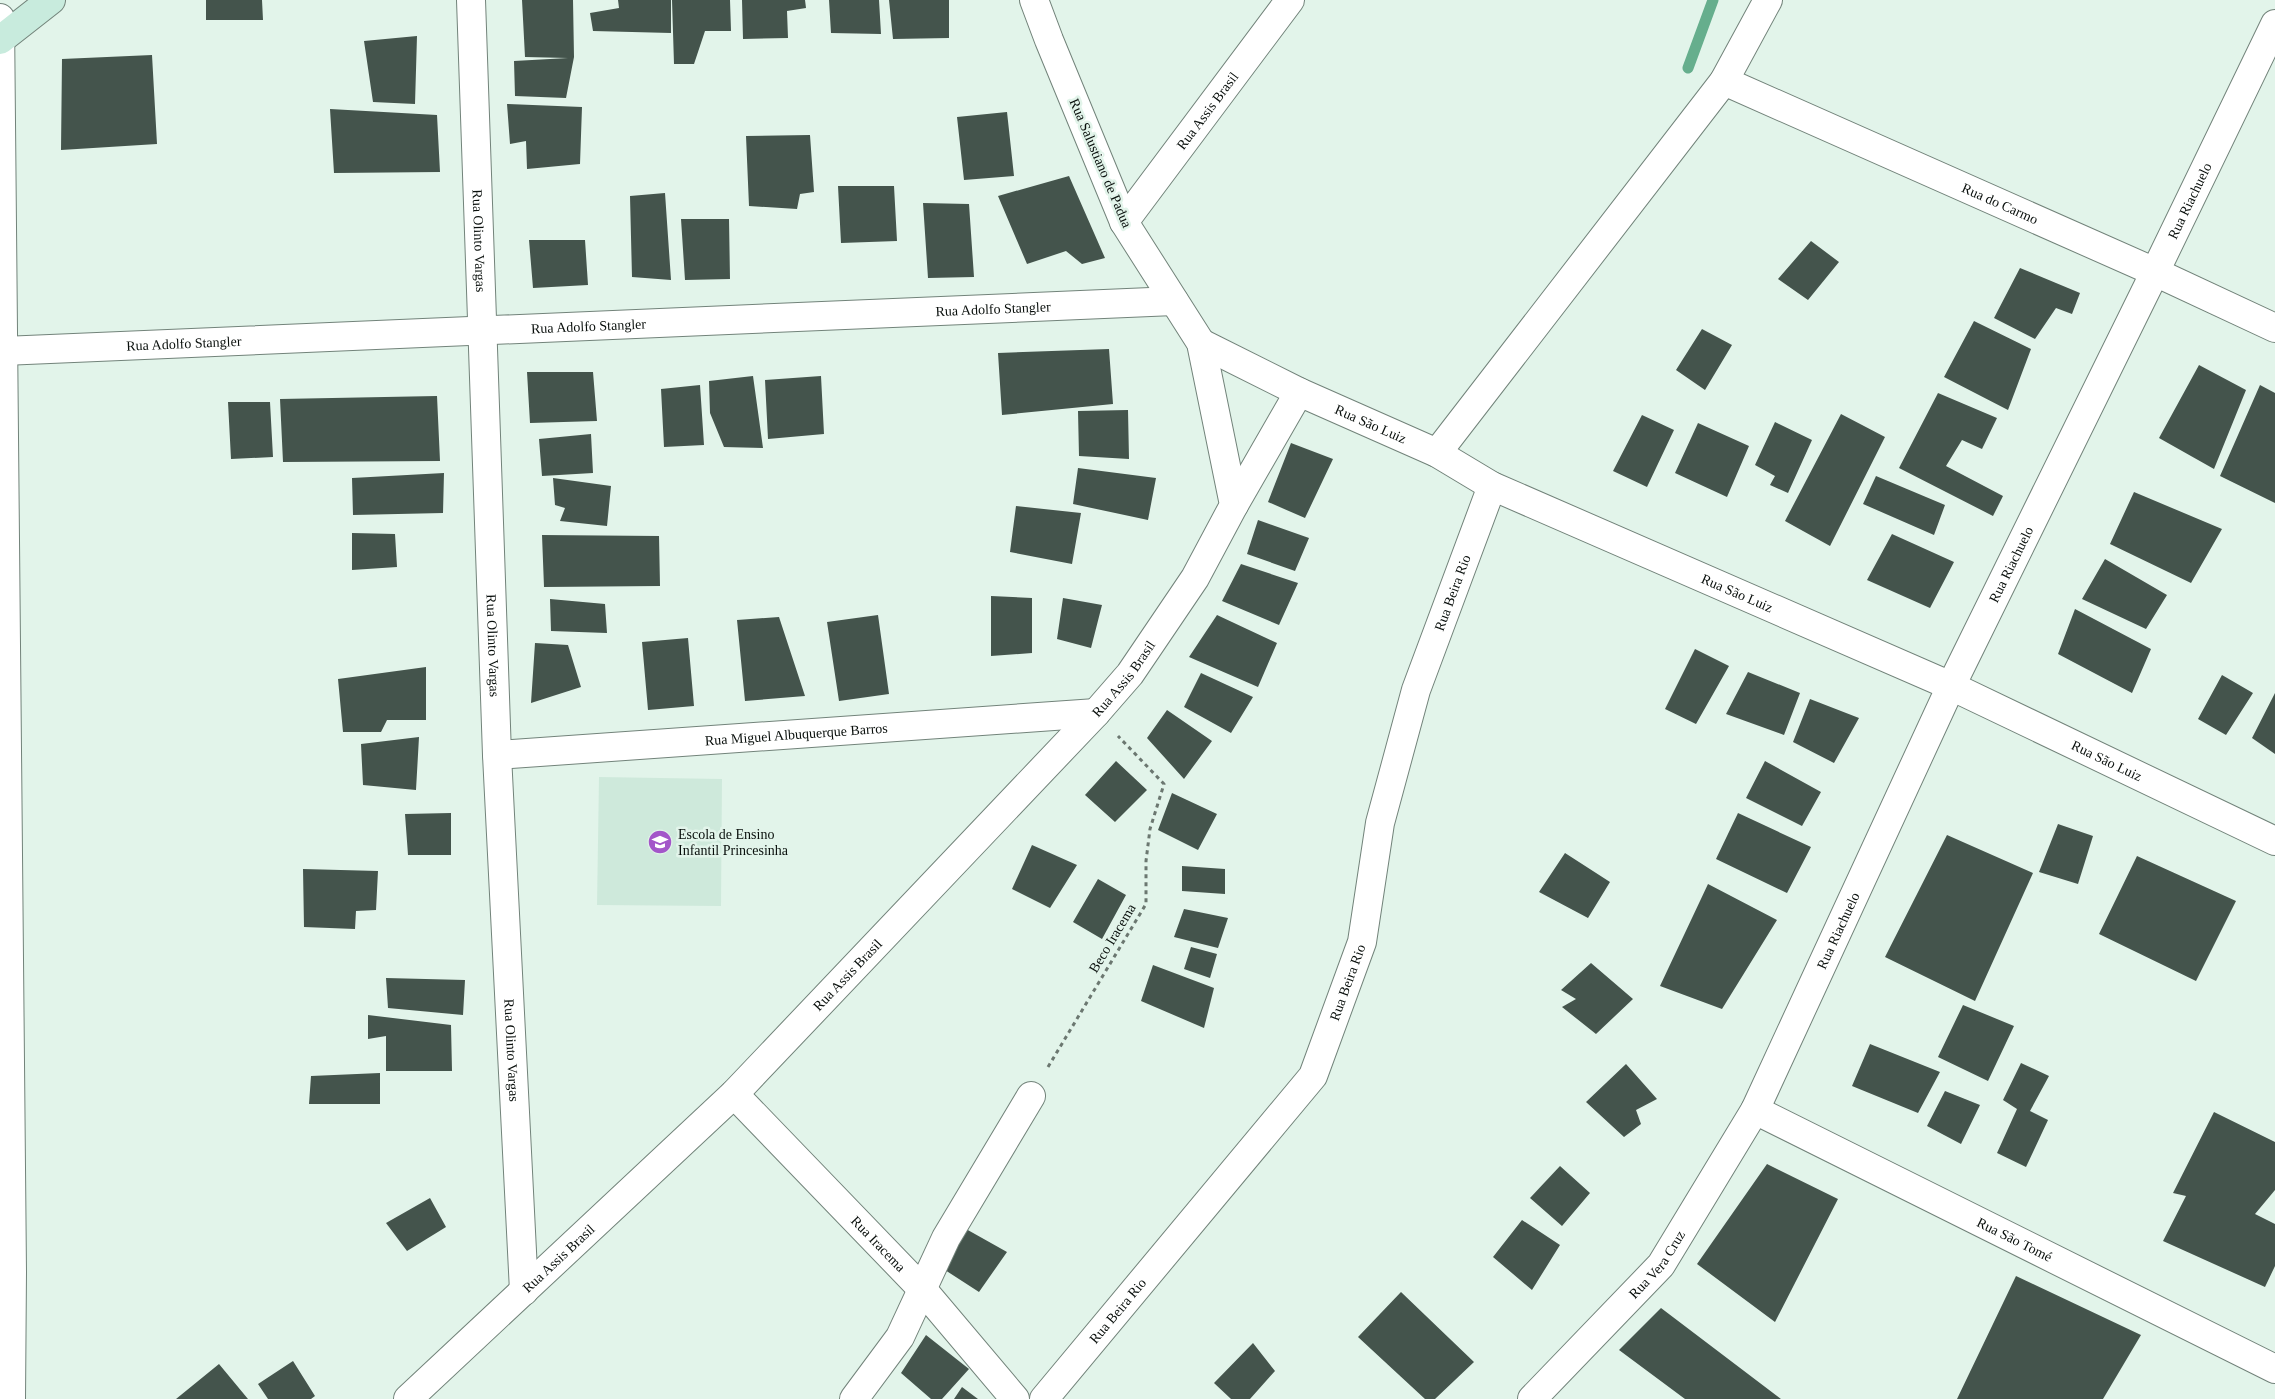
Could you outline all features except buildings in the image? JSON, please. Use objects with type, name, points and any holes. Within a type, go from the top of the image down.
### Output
[{"type":"street","points":[[0,40],[51,0]]},
{"type":"street","name":"Rua Olinto Vargas","points":[[470,0],[497,755],[524,1292]]},
{"type":"street","name":"Rua Salustiano de Padua","points":[[1034,0],[1124,222],[1201,343]]},
{"type":"street","name":"Rua Assis Brasil","points":[[1124,222],[1290,0]]},
{"type":"street","points":[[1436,453],[1724,81],[1768,0]]},
{"type":"street","points":[[0,18],[6,1277],[11,1399]]},
{"type":"street","name":"Rua Riachuelo","points":[[1755,1110],[1951,686],[2275,24]]},
{"type":"street","name":"Rua do Carmo","points":[[1724,81],[2155,272],[2275,328]]},
{"type":"street","name":"Rua Adolfo Stangler","points":[[3,352],[483,329],[1174,301]]},
{"type":"street","points":[[1201,343],[1234,505]]},
{"type":"street","name":"Rua São Luiz","points":[[1201,343],[1299,392],[1436,453],[1492,486],[1951,686],[2275,841]]},
{"type":"street","name":"Rua Assis Brasil","points":[[408,1399],[734,1094],[1096,713],[1130,674],[1189,586],[1299,392]]},
{"type":"street","name":"Rua Beira Rio","points":[[1044,1399],[1314,1076],[1362,942],[1380,823],[1416,690],[1492,486]]},
{"type":"street","name":"Rua Miguel Albuquerque Barros","points":[[497,755],[1096,713]]},
{"type":"street","name":"Rua Iracema","points":[[734,1094],[924,1290],[1014,1399]]},
{"type":"street","points":[[854,1399],[900,1337],[924,1290],[946,1238],[1031,1096]]},
{"type":"street","name":"Rua São Tomé","points":[[1755,1110],[2275,1369]]},
{"type":"street","name":"Rua Vera Cruz","points":[[1532,1399],[1661,1265],[1755,1110]]},
{"type":"path","name":"Beco Iracema","points":[[1031,1096],[1146,904],[1146,861],[1150,829],[1164,784],[1096,713]]},
{"type":"shaded area","name":"Escola de Ensino Infantil Princesinha","points":[[599,777],[722,779],[721,906],[597,905]]},
{"type":"waterway","points":[[1688,68],[1713,0]]},
{"type":"place","name":"Escola de Ensino Infantil Princesinha","points":[[660,842]]}]
